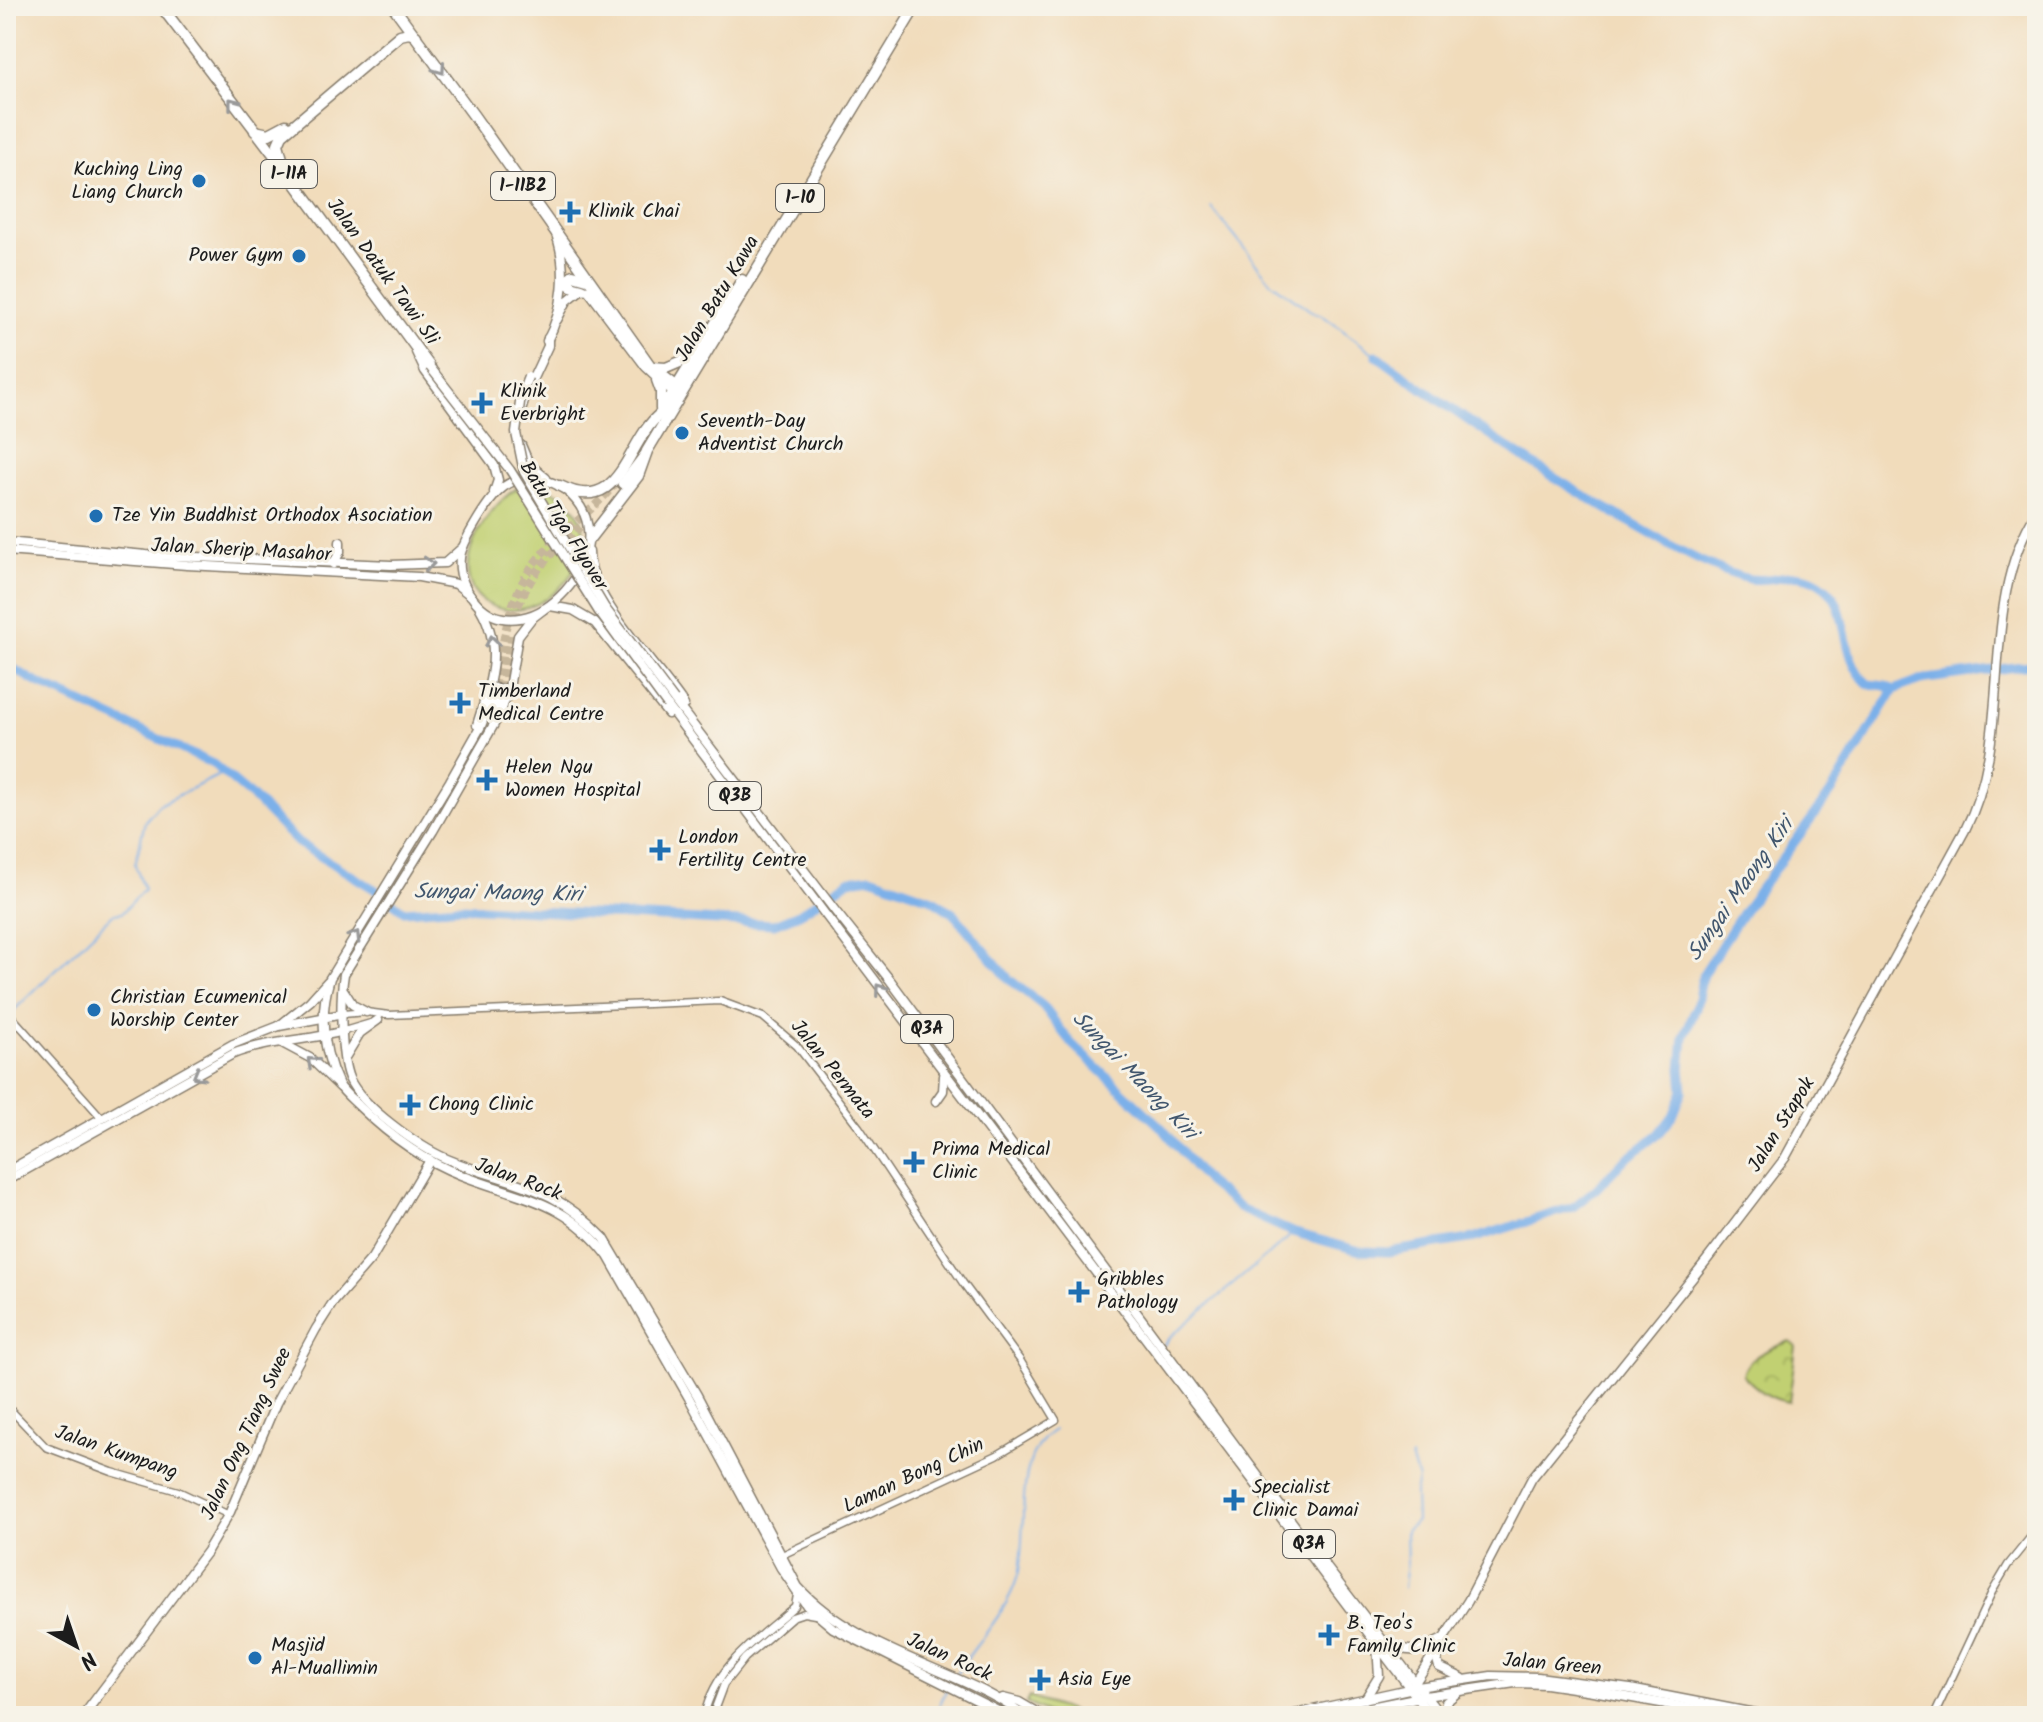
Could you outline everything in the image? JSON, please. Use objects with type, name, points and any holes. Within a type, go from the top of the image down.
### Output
[{"type":"highway","name":"Jalan Datuk Tawi Sli","points":[[161,6],[430,367]]},
{"type":"highway","name":"Jalan Batu Kawa","points":[[647,451],[695,356],[909,6]]},
{"type":"highway","name":"Jalan Batu Kawa","points":[[659,413],[679,391],[916,6]]},
{"type":"highway","points":[[255,131],[275,132],[294,119],[395,33],[399,26],[397,10]]},
{"type":"highway","name":"1-11B2","points":[[397,10],[556,234],[586,284],[651,367],[679,391]]},
{"type":"highway","points":[[285,169],[278,144],[282,135],[400,35],[409,33],[416,36]]},
{"type":"highway","points":[[651,367],[666,368],[695,356]]},
{"type":"highway","points":[[555,483],[591,495],[606,488],[616,478],[659,413],[661,391],[657,380]]},
{"type":"highway","points":[[590,540],[638,476],[647,451]]},
{"type":"main road","points":[[556,234],[563,271],[557,320]]},
{"type":"main road","points":[[546,607],[573,610],[595,623],[661,708],[682,718],[684,705],[599,588],[589,561],[590,540],[582,508],[529,464],[522,448],[520,431],[527,391],[544,355],[548,338],[567,301],[586,284],[657,380],[679,391]]},
{"type":"main road","name":"Batu Tiga Flyover","points":[[548,338],[521,395],[516,433],[524,472],[605,608],[670,702]]},
{"type":"main road","points":[[413,345],[425,371],[494,465],[498,480],[489,504]]},
{"type":"main road","name":"Batu Tiga Flyover","points":[[430,367],[510,470],[599,612],[670,702]]},
{"type":"main road","name":"Jalan Batu Kawa","points":[[647,451],[620,482],[659,413]]},
{"type":"main road","points":[[475,735],[491,674],[494,646],[487,620],[470,595],[460,570],[463,547],[499,490],[517,480],[555,483]]},
{"type":"main road","name":"Jalan Stapok","points":[[1417,1690],[1485,1571],[1519,1498],[1532,1478],[1775,1173],[1806,1123],[1975,812],[1989,761],[2004,591],[2027,526],[2037,511]]},
{"type":"main road","points":[[477,604],[485,611],[504,617],[527,616],[546,607],[572,584],[590,540]]},
{"type":"main road","name":"Jalan Sherip Masahor","points":[[6,542],[191,557],[333,564],[438,564],[451,559],[463,547]]},
{"type":"main road","points":[[333,564],[340,552],[340,542]]},
{"type":"main road","name":"Jalan Sherip Masahor","points":[[6,551],[187,565],[419,577],[456,584],[470,595]]},
{"type":"main road","points":[[191,557],[194,562],[225,565]]},
{"type":"main road","name":"Jalan Rock","points":[[546,607],[531,619],[518,636],[506,698],[395,894],[344,974],[344,1060],[348,1076],[361,1095],[411,1140],[445,1158],[549,1194],[571,1207],[604,1238],[697,1395],[798,1587],[837,1621],[950,1680],[956,1690],[1008,1716]]},
{"type":"main road","name":"Jalan Rock","points":[[480,748],[499,688],[386,888],[330,978],[322,1019],[324,1037],[341,1088],[397,1141],[460,1175],[560,1211],[596,1241],[661,1347],[797,1595],[818,1616],[833,1628],[998,1698],[1024,1716]]},
{"type":"main road","name":"Q3A","points":[[670,702],[832,915],[900,992],[1160,1352],[1204,1403],[1378,1639]]},
{"type":"main road","points":[[832,915],[944,1074],[1160,1352],[1245,1473],[1417,1690],[1443,1716],[1448,1698],[1461,1691]]},
{"type":"main road","points":[[279,1026],[310,1001],[330,978]]},
{"type":"main road","points":[[342,986],[353,1005],[366,1012]]},
{"type":"main road","points":[[6,1172],[189,1066],[233,1044],[279,1026],[343,1014]]},
{"type":"main road","points":[[344,1060],[355,1039],[378,1020]]},
{"type":"main road","points":[[6,1181],[233,1054],[261,1044],[324,1037],[344,1031]]},
{"type":"main road","points":[[279,1042],[310,1058],[341,1088]]},
{"type":"main road","points":[[944,1074],[944,1087],[939,1098],[962,1097]]},
{"type":"main road","points":[[101,1117],[107,1120],[141,1103],[152,1102]]},
{"type":"main road","name":"Jalan Ong Tiang Swee","points":[[83,1716],[207,1551],[229,1515],[276,1403],[316,1329],[341,1292],[372,1258],[430,1160]]},
{"type":"main road","points":[[1204,1403],[1203,1408],[1242,1463],[1245,1473]]},
{"type":"main road","points":[[1378,1639],[1407,1652],[1429,1646],[1445,1637]]},
{"type":"main road","points":[[1445,1637],[1438,1664],[1444,1671],[1464,1679]]},
{"type":"main road","points":[[1365,1700],[1379,1676],[1378,1639]]},
{"type":"main road","name":"Jalan Green","points":[[1285,1716],[1491,1676],[1555,1679],[1651,1693],[1770,1716]]},
{"type":"main road","name":"Jalan Green","points":[[1331,1716],[1417,1690],[1461,1691],[1515,1683],[1546,1684],[1734,1716]]},
{"type":"main road","points":[[1417,1690],[1431,1716]]},
{"type":"main road","points":[[998,1698],[1019,1702],[1043,1716]]},
{"type":"street","name":"Jalan Permata","points":[[389,1015],[720,1001],[763,1017],[797,1046],[859,1127],[963,1283],[1020,1360],[1056,1420]]},
{"type":"street","points":[[6,1010],[101,1117]]},
{"type":"street","points":[[343,1014],[366,1012],[389,1015]]},
{"type":"street","points":[[344,1031],[389,1015]]},
{"type":"street","name":"Jalan Kumpang","points":[[6,1405],[46,1447],[112,1472],[178,1491],[229,1515]]},
{"type":"street","name":"Laman Bong Chin","points":[[782,1555],[997,1455],[1056,1420]]},
{"type":"street","points":[[1934,1716],[1992,1592],[2008,1565],[2037,1529]]},
{"type":"street","points":[[704,1716],[711,1693],[725,1669],[739,1652],[795,1606],[797,1595]]},
{"type":"street","points":[[712,1716],[724,1684],[745,1658],[798,1614],[818,1616]]},
{"type":"green space","points":[[523,485],[550,489],[567,500],[582,524],[583,544],[577,564],[565,583],[548,598],[529,607],[508,610],[488,604],[474,592],[468,576],[469,558],[484,522],[496,506]]},
{"type":"green space","points":[[1790,1341],[1796,1346],[1789,1402],[1764,1393],[1743,1375],[1755,1357]]},
{"type":"green space","points":[[1029,1697],[1082,1715],[1102,1716],[1053,1716],[1026,1703]]},
{"type":"green space","points":[[1416,1703],[1425,1716],[1346,1715]]},
{"type":"waterway","points":[[1211,207],[1271,282],[1376,355]]},
{"type":"waterway","points":[[1376,355],[1523,457],[1688,555],[1750,579],[1797,575],[1815,580],[1833,596],[1852,660],[1859,673],[1868,684],[1894,690]]},
{"type":"waterway","name":"Sungai Maong Kiri","points":[[6,664],[34,681],[213,764],[298,843],[376,890],[404,911],[462,907],[774,924],[799,914],[849,880],[871,877],[930,898],[953,913],[1009,979],[1043,1006],[1071,1043],[1163,1129],[1207,1182],[1242,1210],[1292,1232],[1360,1251],[1388,1252],[1475,1238],[1573,1207],[1622,1162],[1659,1134],[1673,1116],[1683,1091],[1681,1069],[1684,1037],[1696,1008],[1703,974],[1743,912],[1833,790],[1894,690],[1920,680],[2037,664]]},
{"type":"waterway","points":[[6,1018],[113,914],[122,913],[144,889],[135,865],[145,821],[159,805],[223,773]]},
{"type":"waterway","points":[[1163,1346],[1292,1232]]},
{"type":"waterway","points":[[955,1676],[999,1615],[1013,1589],[1021,1557],[1027,1476],[1032,1457],[1041,1442],[1054,1430]]},
{"type":"waterway","points":[[1404,1588],[1406,1531],[1416,1521],[1418,1480],[1411,1458]]},
{"type":"waterway","points":[[935,1716],[947,1688]]},
{"type":"tunnel","points":[[495,688],[508,618],[529,570],[549,546],[616,483]]},
{"type":"tunnel","points":[[514,618],[540,567],[580,527]]},
{"type":"tunnel","points":[[502,689],[510,635]]},
{"type":"place","name":"Kuching Ling Liang Church","points":[[199,181]]},
{"type":"place","name":"Klinik Chai","points":[[570,212]]},
{"type":"place","name":"Power Gym","points":[[299,256]]},
{"type":"place","name":"Klinik Everbright","points":[[482,403]]},
{"type":"place","name":"Seventh-Day Adventist Church","points":[[682,433]]},
{"type":"place","name":"Tze Yin Buddhist Orthodox Asociation","points":[[96,516]]},
{"type":"place","name":"Timberland Medical Centre","points":[[460,703]]},
{"type":"place","name":"Helen Ngu Women Hospital","points":[[487,780]]},
{"type":"place","name":"London Fertility Centre","points":[[660,850]]},
{"type":"place","name":"Christian Ecumenical Worship Center","points":[[94,1010]]},
{"type":"place","name":"Chong Clinic","points":[[410,1105]]},
{"type":"place","name":"Prima Medical Clinic","points":[[914,1162]]},
{"type":"place","name":"Gribbles Pathology","points":[[1079,1292]]},
{"type":"place","name":"Specialist Clinic Damai","points":[[1234,1500]]},
{"type":"place","name":"B. Teo's Family Clinic","points":[[1329,1635]]},
{"type":"place","name":"Masjid Al-Muallimin","points":[[255,1658]]},
{"type":"place","name":"Asia Eye","points":[[1040,1680]]}]
